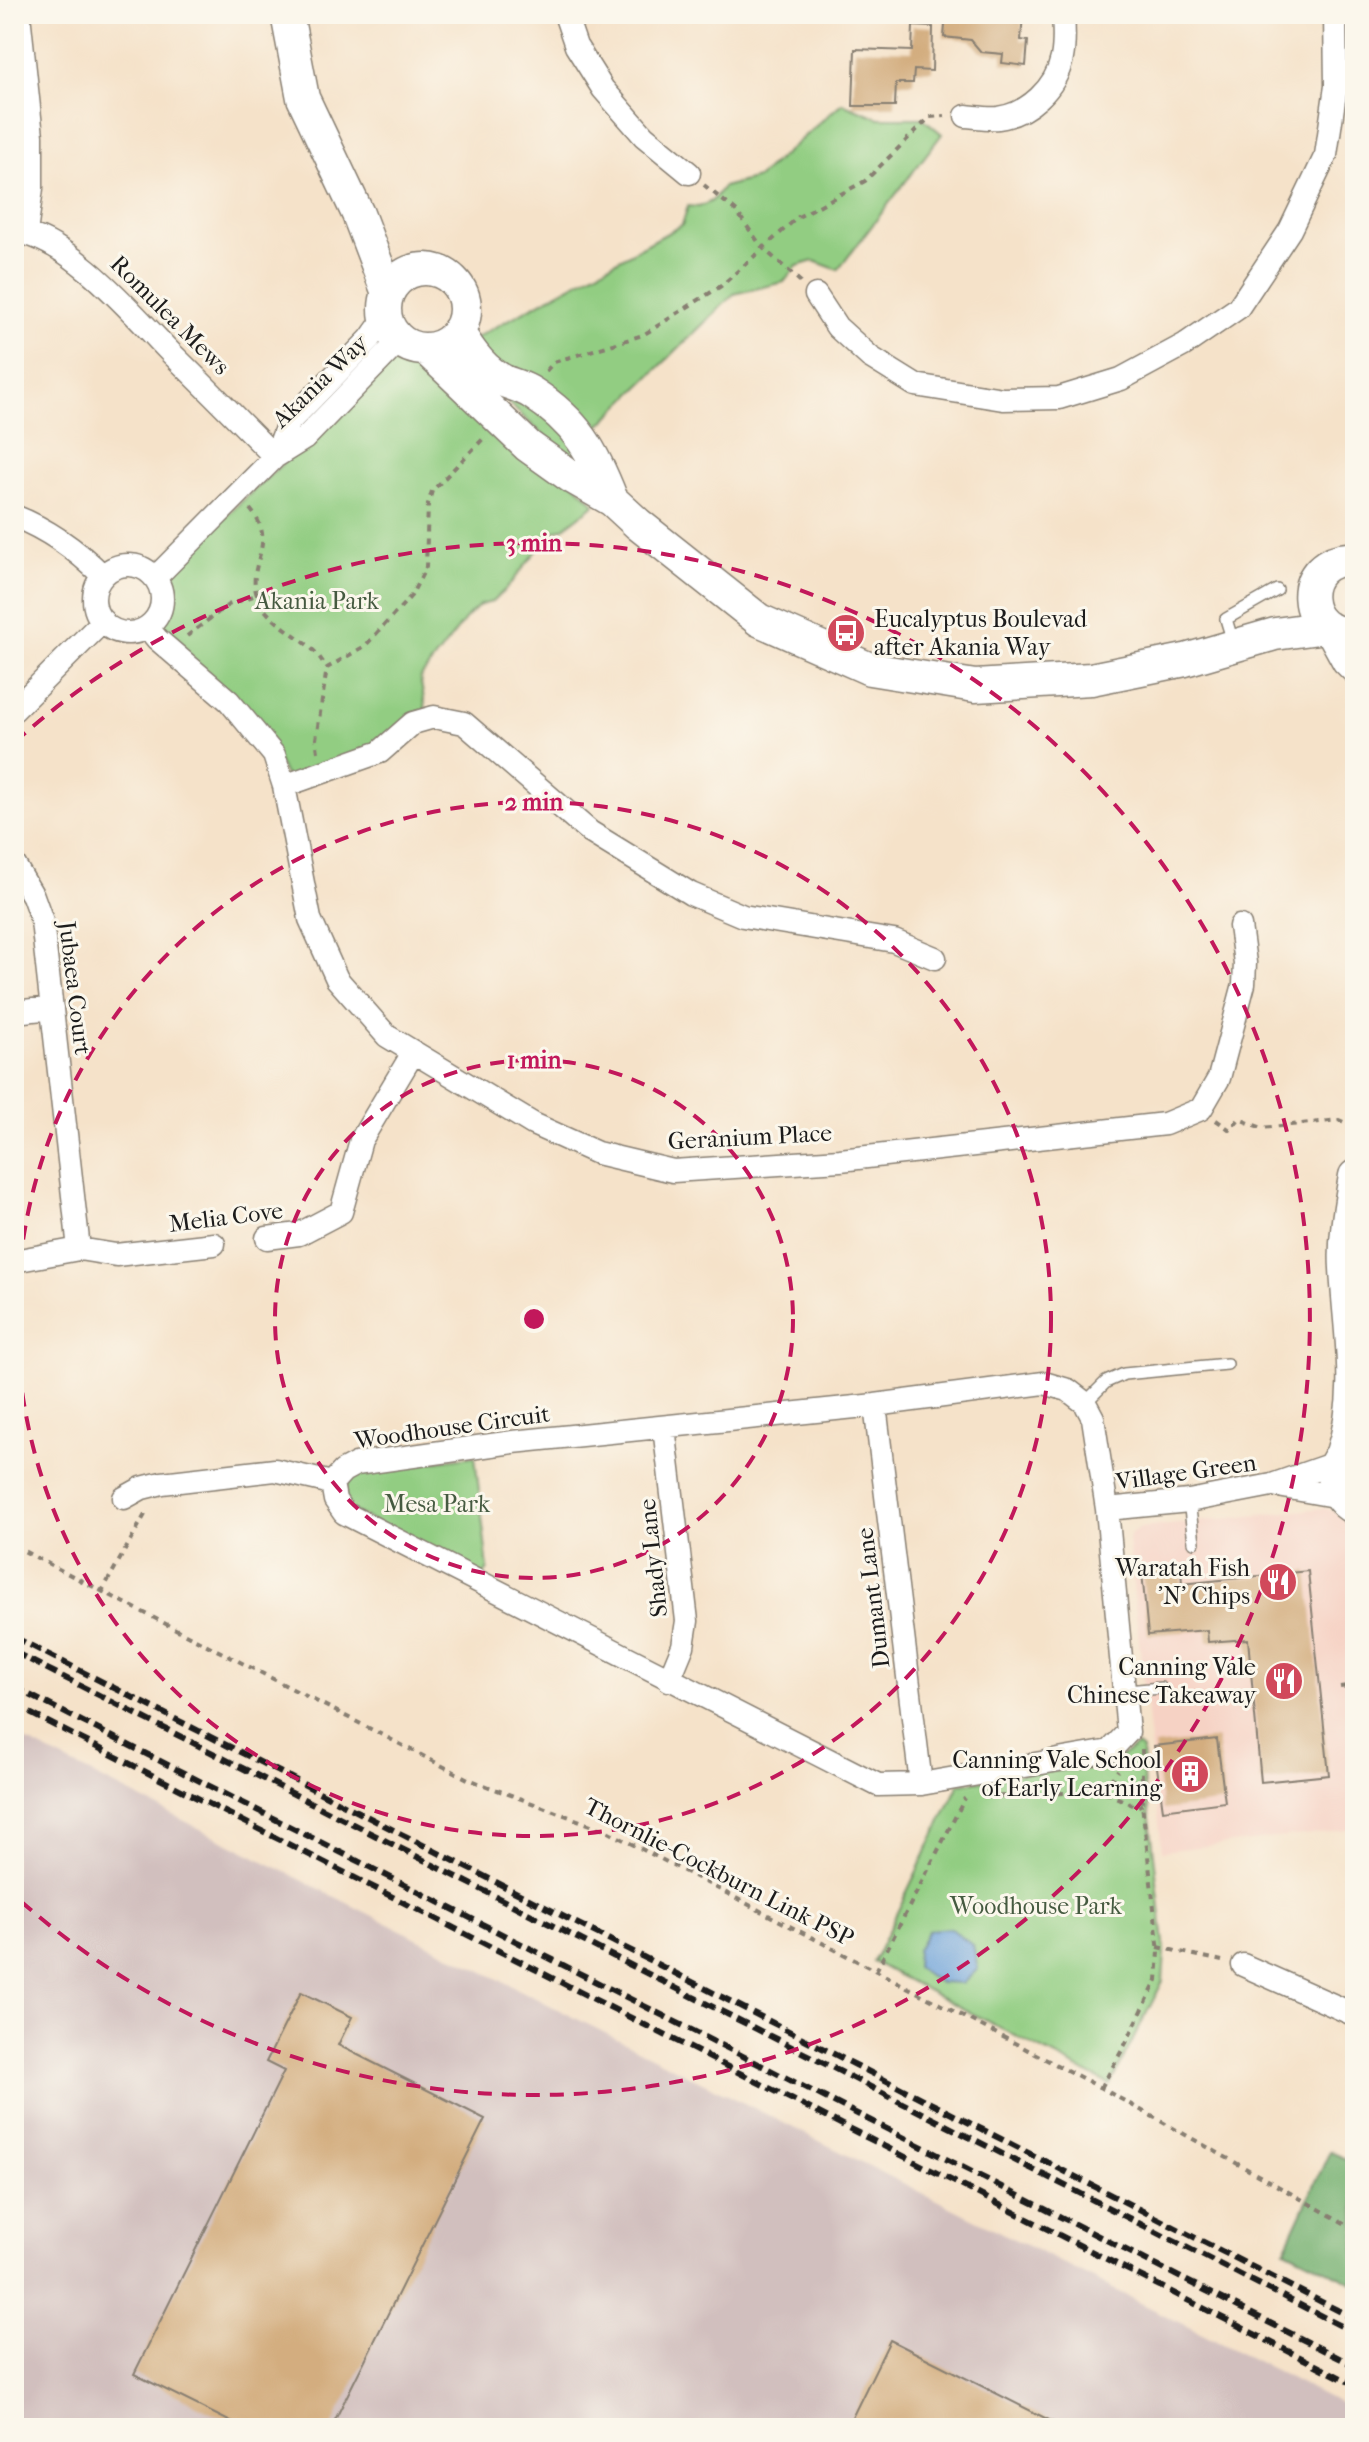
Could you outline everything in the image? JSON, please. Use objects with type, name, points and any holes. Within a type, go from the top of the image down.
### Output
[{"type":"street","points":[[19,14],[32,136],[32,188],[20,232]]},
{"type":"street","points":[[287,14],[303,98],[358,214],[400,325],[528,446],[570,476],[612,500],[759,620],[870,669],[975,686],[1091,679],[1185,660],[1275,634],[1337,629]]},
{"type":"street","points":[[565,14],[576,46],[603,89],[644,136],[689,173]]},
{"type":"street","points":[[966,116],[999,118],[1012,114],[1045,91],[1054,80],[1063,55],[1063,14]]},
{"type":"street","points":[[816,295],[837,327],[870,357],[915,385],[1003,399],[1059,398],[1121,379],[1184,345],[1238,308],[1290,230],[1326,155],[1336,86],[1335,14]]},
{"type":"street","points":[[358,214],[381,241],[419,269]]},
{"type":"street","name":"Romulea Mews","points":[[20,232],[70,256],[103,283],[275,457]]},
{"type":"street","points":[[419,269],[441,272],[453,280],[461,291],[465,305],[464,318],[452,339],[440,346],[400,325],[397,279],[409,272],[419,269]]},
{"type":"street","name":"Akania Way","points":[[155,578],[275,457],[304,439],[400,325]]},
{"type":"street","points":[[458,331],[467,348],[482,365],[502,380],[529,391],[574,426],[599,466],[612,500]]},
{"type":"street","points":[[14,516],[33,523],[59,540],[103,576]]},
{"type":"street","points":[[1355,559],[1341,558],[1327,563],[1317,572],[1309,597],[1312,610],[1337,629],[1348,660],[1355,667]]},
{"type":"street","points":[[128,565],[146,570],[155,578],[160,589],[160,612],[147,627],[129,633],[118,631],[103,621],[97,611],[94,600],[96,588],[103,576],[117,567],[128,565]]},
{"type":"street","points":[[1275,634],[1309,597]]},
{"type":"street","points":[[14,710],[103,621]]},
{"type":"street","name":"Geranium Place","points":[[147,627],[229,701],[274,755],[284,786],[310,919],[337,979],[387,1036],[533,1124],[597,1153],[673,1171],[840,1160],[1165,1124],[1201,1109]]},
{"type":"street","points":[[284,786],[380,752],[413,723],[434,717],[464,723],[590,832],[691,894],[743,916],[894,941],[935,958]]},
{"type":"street","name":"Jubaea Court","points":[[14,864],[33,896],[42,921],[79,1249]]},
{"type":"street","points":[[1201,1109],[1219,1078],[1244,984],[1245,963],[1240,926]]},
{"type":"street","points":[[14,1012],[52,1008]]},
{"type":"street","name":"Melia Cove","points":[[267,1238],[299,1234],[341,1212],[361,1140],[413,1053]]},
{"type":"street","points":[[1351,1507],[1333,1481],[1351,1426],[1355,1373],[1346,1265],[1355,1176]]},
{"type":"street","name":"Melia Cove","points":[[79,1249],[116,1255],[214,1244]]},
{"type":"street","points":[[14,1261],[79,1249]]},
{"type":"street","name":"Woodhouse Circuit","points":[[332,1483],[343,1471],[356,1464],[513,1442],[875,1405],[1044,1383],[1068,1390],[1085,1403]]},
{"type":"street","points":[[124,1498],[142,1488],[162,1483],[275,1470],[332,1483],[335,1500],[344,1513],[669,1680],[878,1785],[921,1784],[1110,1751],[1128,1732],[1107,1509],[1093,1418],[1085,1403]]},
{"type":"street","name":"Dumant Lane","points":[[875,1405],[921,1784]]},
{"type":"street","name":"Shady Lane","points":[[664,1427],[687,1621],[683,1646],[669,1680]]},
{"type":"street","name":"Village Green","points":[[1107,1509],[1189,1501],[1272,1485],[1344,1454]]},
{"type":"street","name":"Village Green","points":[[1272,1485],[1351,1507]]},
{"type":"street","points":[[1243,1965],[1355,2015]]},
{"type":"lane","points":[[1235,646],[1226,619],[1277,590]]},
{"type":"lane","points":[[1085,1403],[1106,1382],[1124,1374],[1227,1364]]},
{"type":"lane","points":[[1189,1501],[1194,1542]]},
{"type":"lane","points":[[1126,1691],[1161,1688]]},
{"type":"path","points":[[689,173],[736,211],[762,247],[816,295]]},
{"type":"path","points":[[236,496],[262,527],[256,595],[270,614],[317,653],[327,668]]},
{"type":"path","points":[[183,639],[228,605],[256,595]]},
{"type":"path","points":[[1201,1109],[1230,1130],[1239,1119],[1262,1128],[1339,1120],[1353,1126]]},
{"type":"path","points":[[101,1593],[162,1483]]},
{"type":"path","name":"Thornlie-Cockburn Link PSP","points":[[14,1546],[468,1779],[607,1831],[1101,2088],[1355,2229]]},
{"type":"path","points":[[1340,1687],[1355,1685]]},
{"type":"path","points":[[1101,2088],[1157,1980],[1158,1947],[1142,1804],[1142,1739]]},
{"type":"path","points":[[981,1797],[1103,1791],[1137,1807],[1142,1804]]},
{"type":"path","points":[[876,1971],[966,1798]]},
{"type":"path","points":[[1158,1947],[1243,1965]]},
{"type":"shaded area","points":[[1324,1508],[1350,1525],[1355,1550],[1355,1829],[1162,1851],[1128,1540],[1132,1532],[1141,1528]]},
{"type":"shaded area","points":[[14,1735],[1355,2411],[1355,2428],[14,2428]]},
{"type":"green space","points":[[842,103],[879,118],[923,118],[942,134],[838,270],[814,261],[797,266],[784,282],[734,294],[596,429],[586,474],[502,398],[455,349],[682,225],[688,206],[699,207],[712,201],[723,187],[757,178]]},
{"type":"green space","name":"Akania Park","points":[[408,346],[442,352],[595,504],[564,528],[552,532],[508,587],[492,602],[480,605],[468,616],[420,678],[426,710],[380,746],[290,784],[274,755],[149,627],[163,607],[160,578]]},
{"type":"green space","name":"Mesa Park","points":[[475,1456],[488,1569],[483,1577],[349,1509],[345,1488],[358,1471]]},
{"type":"green space","name":"Woodhouse Park","points":[[1137,1746],[1142,1750],[1144,1795],[1148,1801],[1165,1952],[1163,1981],[1110,2085],[873,1962],[959,1784],[1033,1772],[1105,1768]]},
{"type":"green space","points":[[1330,2151],[1355,2164],[1355,2284],[1285,2249]]},
{"type":"water","points":[[950,1928],[973,1945],[978,1969],[962,1984],[940,1983],[916,1967],[917,1950],[928,1930]]},
{"type":"building","points":[[946,14],[1023,14],[1021,40],[1028,41],[1026,66],[1002,63],[1003,54],[981,52],[971,40],[944,37]]},
{"type":"building","points":[[913,26],[933,27],[932,71],[914,70],[913,83],[896,83],[895,106],[853,106],[855,49],[912,51]]},
{"type":"building","points":[[1181,1569],[1182,1584],[1308,1571],[1329,1775],[1261,1782],[1248,1639],[1208,1642],[1207,1630],[1148,1635],[1142,1572]]},
{"type":"building","name":"Canning Vale School of Early Learning","points":[[1217,1739],[1225,1802],[1163,1810],[1154,1746]]},
{"type":"building","points":[[301,1992],[352,2017],[338,2045],[485,2119],[331,2428],[243,2428],[134,2374],[284,2071],[266,2062]]},
{"type":"building","points":[[890,2340],[1065,2428],[847,2428]]},
{"type":"railway","points":[[14,1637],[1355,2319]]},
{"type":"railway","points":[[14,1652],[1355,2333]]},
{"type":"railway","points":[[14,1687],[1355,2366]]},
{"type":"railway","points":[[14,1705],[1355,2385]]},
{"type":"place","name":"Eucalyptus Boulevad after Akania Way","points":[[846,633]]},
{"type":"place","name":"Waratah Fish 'N' Chips","points":[[1278,1582]]},
{"type":"place","name":"Canning Vale Chinese Takeaway","points":[[1284,1681]]},
{"type":"place","name":"Canning Vale School of Early Learning","points":[[1190,1774]]}]
